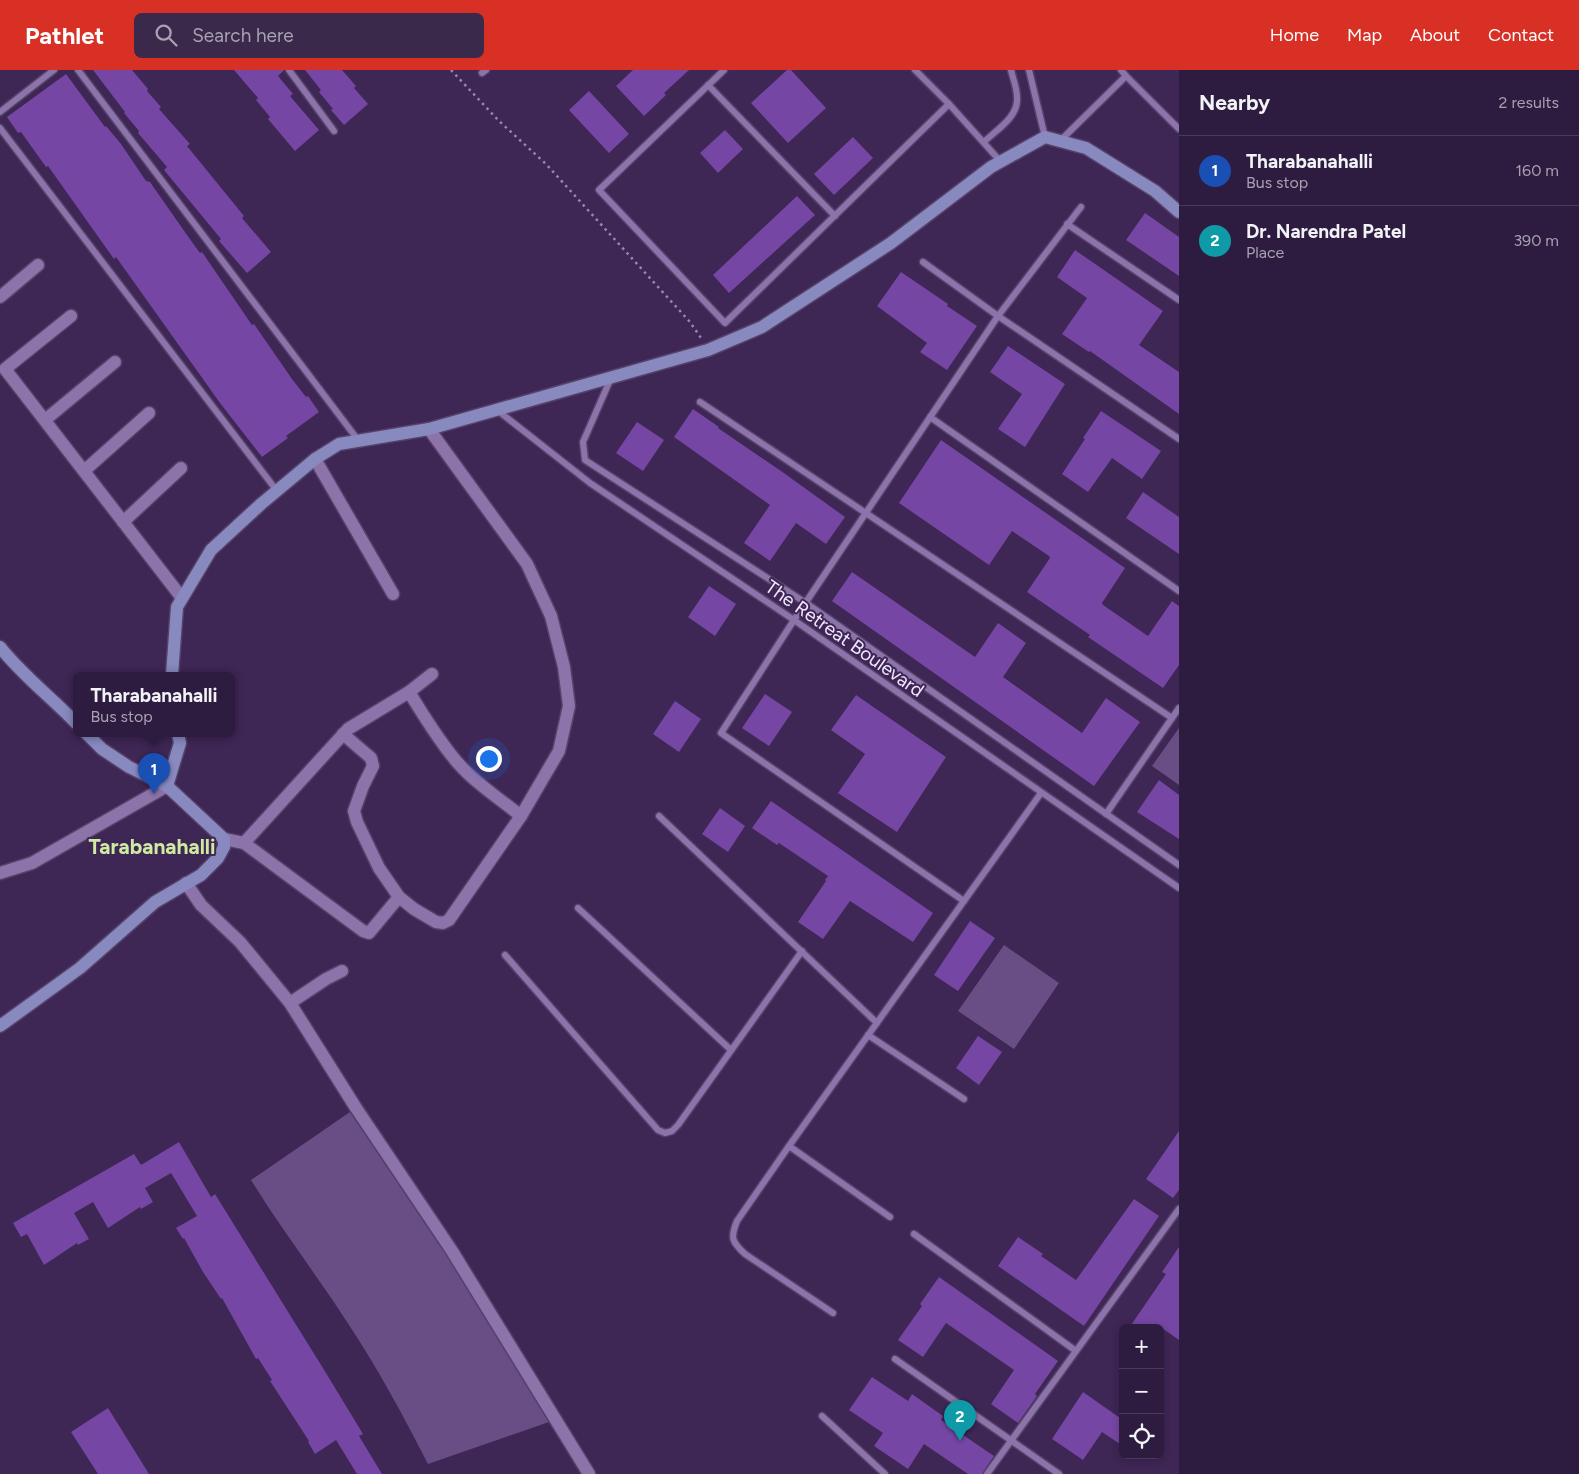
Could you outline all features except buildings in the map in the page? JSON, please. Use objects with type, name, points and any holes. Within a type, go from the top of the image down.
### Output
[{"type":"street","points":[[172,672],[177,607],[211,550],[276,491],[315,459],[338,444],[429,429],[708,350],[762,328],[891,243],[991,167],[1045,137],[1086,148],[1155,191],[1179,212]]},
{"type":"street","points":[[0,297],[38,265]]},
{"type":"street","points":[[70,316],[3,366],[182,598]]},
{"type":"street","points":[[45,420],[115,362]]},
{"type":"street","points":[[84,471],[149,413]]},
{"type":"street","points":[[342,734],[370,758],[373,766],[354,811],[357,822],[379,868],[399,897],[430,918],[443,923],[449,920],[521,816],[560,750],[569,706],[564,667],[551,616],[527,564],[429,429]]},
{"type":"street","points":[[315,459],[393,594]]},
{"type":"street","points":[[123,522],[181,468]]},
{"type":"street","points":[[0,646],[33,683],[73,720]]},
{"type":"street","points":[[244,843],[342,734],[409,692],[432,674]]},
{"type":"street","points":[[409,692],[436,736],[457,762],[472,777],[521,816]]},
{"type":"street","points":[[90,737],[102,748],[129,767],[167,786],[224,839],[244,843],[363,931],[369,933],[399,897]]},
{"type":"street","points":[[0,873],[32,863],[167,786],[180,744],[179,737]]},
{"type":"street","points":[[0,1026],[80,968],[155,902],[201,875],[218,858],[224,847],[224,839]]},
{"type":"street","points":[[186,883],[201,905],[240,942],[290,1003],[356,1108],[452,1250],[589,1474]]},
{"type":"street","points":[[290,1003],[317,984],[342,971]]},
{"type":"lane","points":[[0,112],[54,70]]},
{"type":"lane","points":[[78,70],[358,440]]},
{"type":"lane","points":[[290,70],[334,131]]},
{"type":"lane","points":[[724,70],[600,190],[724,323],[949,104]]},
{"type":"lane","points":[[914,70],[949,104],[1001,162]]},
{"type":"lane","points":[[984,142],[1014,113],[1017,93],[1011,70]]},
{"type":"lane","points":[[1030,70],[1045,137]]},
{"type":"lane","points":[[1120,70],[1179,129]]},
{"type":"lane","points":[[1060,141],[1126,76]]},
{"type":"lane","points":[[708,85],[835,216]]},
{"type":"lane","points":[[0,128],[276,491]]},
{"type":"lane","points":[[964,901],[721,733],[794,620],[998,316],[1081,208]]},
{"type":"lane","points":[[1067,224],[1179,300]]},
{"type":"lane","points":[[923,262],[998,316],[1179,439]]},
{"type":"lane","points":[[612,377],[583,442],[585,460],[806,603],[1179,866]]},
{"type":"lane","points":[[700,402],[1172,718]]},
{"type":"lane","name":"The Retreat Boulevard","points":[[496,410],[590,482],[794,620],[1179,888]]},
{"type":"lane","points":[[930,417],[1179,591]]},
{"type":"lane","points":[[1106,814],[1179,708]]},
{"type":"lane","points":[[833,1314],[746,1254],[735,1244],[732,1233],[738,1221],[789,1146],[1041,793]]},
{"type":"lane","points":[[660,816],[877,1023]]},
{"type":"lane","points":[[578,908],[731,1050]]},
{"type":"lane","points":[[505,955],[658,1130],[665,1133],[672,1131],[678,1125],[802,951]]},
{"type":"lane","points":[[868,1035],[964,1100]]},
{"type":"lane","points":[[789,1146],[890,1218]]},
{"type":"lane","points":[[987,1474],[1179,1209]]},
{"type":"lane","points":[[914,1234],[1076,1351]]},
{"type":"lane","points":[[895,1359],[1059,1474]]},
{"type":"lane","points":[[822,1416],[885,1474]]},
{"type":"path","points":[[451,70],[499,121],[546,164],[605,227],[690,322],[708,350]]},
{"type":"shaded area","points":[[1179,728],[1179,785],[1152,766]]},
{"type":"shaded area","points":[[1004,945],[1059,983],[1014,1049],[958,1011]]},
{"type":"shaded area","points":[[350,1112],[454,1266],[552,1421],[428,1464],[409,1427],[358,1339],[251,1180]]},
{"type":"place","name":"Tharabanahalli","points":[[154,794]]},
{"type":"place","name":"Dr. Narendra Patel","points":[[960,1441]]},
{"type":"district","name":"Tarabanahalli","points":[[152,847]]}]
